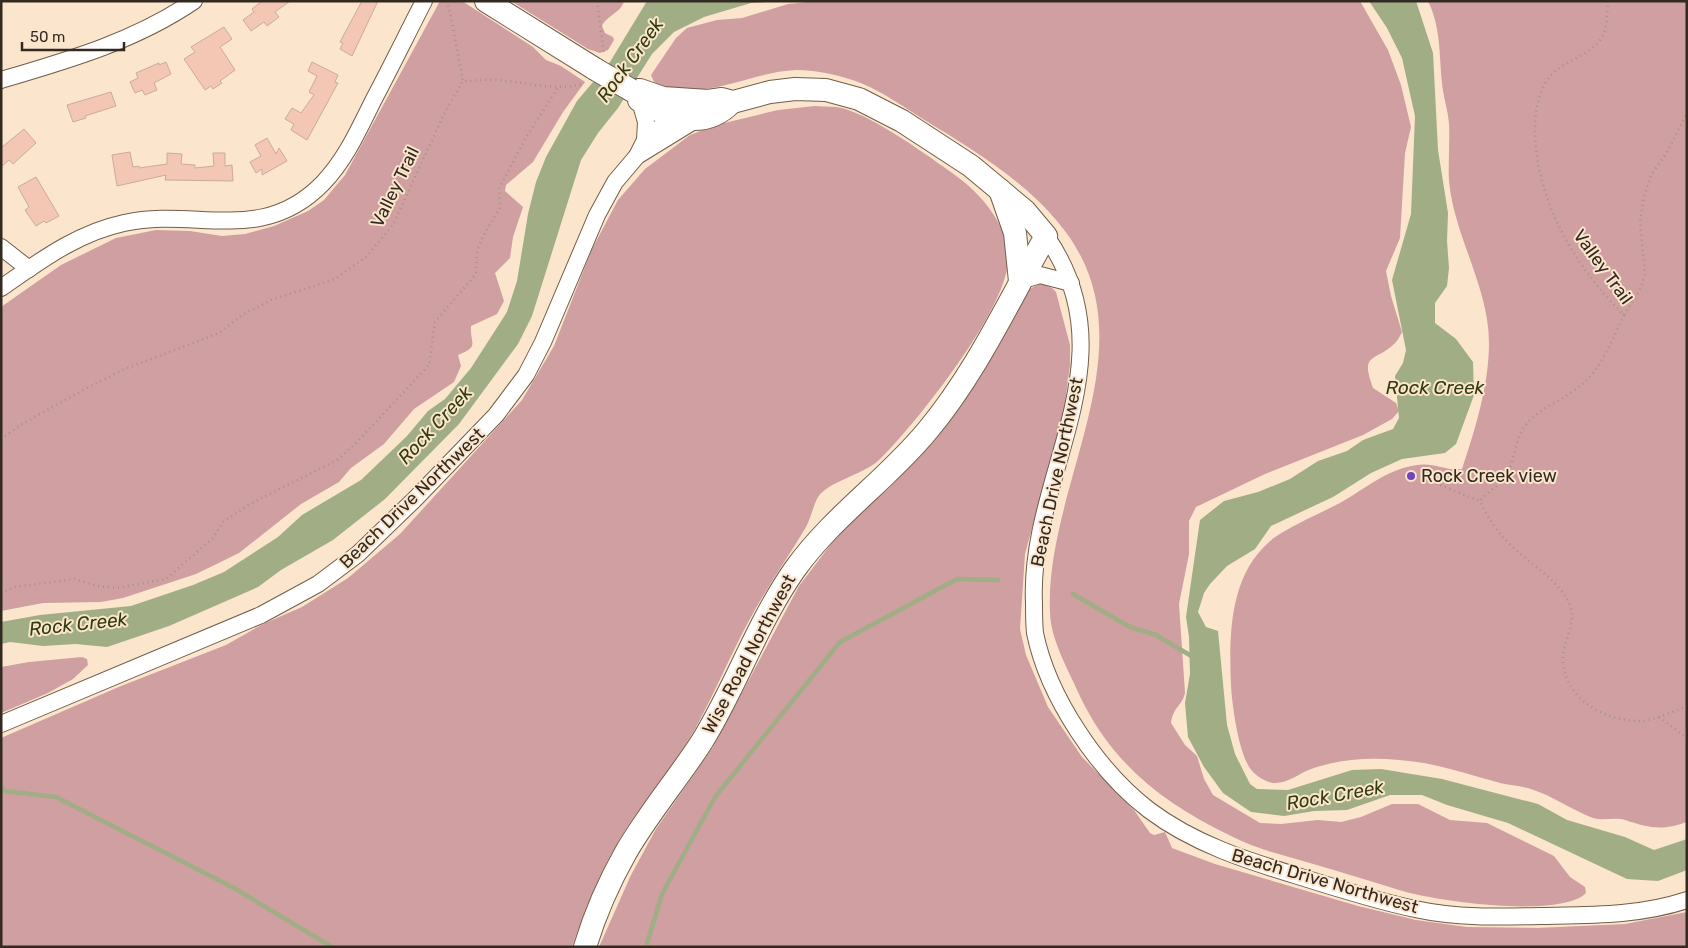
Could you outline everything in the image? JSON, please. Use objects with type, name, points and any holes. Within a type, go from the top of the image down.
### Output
[{"type":"street","points":[[1,80],[86,55],[126,39],[159,23],[194,1]]},
{"type":"street","points":[[1,288],[73,242],[116,225],[165,218],[223,222],[250,220],[285,210],[305,198],[322,184],[344,155],[424,1]]},
{"type":"street","points":[[486,1],[636,95],[679,125]]},
{"type":"street","points":[[636,95],[640,90],[663,98],[708,101]]},
{"type":"street","name":"Beach Drive Northwest","points":[[637,156],[645,140],[656,130],[679,125],[725,110],[733,102],[770,92],[826,90],[859,99],[902,121],[944,147],[1000,189],[1025,211],[1046,236],[1057,251],[1071,283],[1078,311],[1082,343],[1079,381],[1072,417],[1038,540],[1033,584],[1035,632],[1052,688],[1088,745],[1121,783],[1148,809],[1187,834],[1240,859],[1418,910],[1484,917],[1614,915],[1656,910],[1687,900]]},
{"type":"street","points":[[636,95],[646,122],[645,140]]},
{"type":"street","points":[[663,98],[673,111],[679,125]]},
{"type":"street","name":"Beach Drive Northwest","points":[[1,724],[269,612],[318,584],[358,554],[415,499],[483,428],[526,375],[543,342],[597,215],[620,175],[637,156],[708,101],[722,99],[733,102]]},
{"type":"street","points":[[1000,189],[1016,233],[1020,281],[1040,275],[1071,283]]},
{"type":"street","name":"Wise Road Northwest","points":[[585,947],[617,868],[715,720],[784,585],[811,548],[836,519],[909,451],[943,412],[973,368],[1046,236]]},
{"type":"street","points":[[1,247],[29,269]]},
{"type":"path","points":[[446,1],[463,81],[494,80],[538,86],[575,86],[595,71],[604,55],[597,1]]},
{"type":"path","name":"Valley Trail","points":[[1480,502],[1486,494],[1496,488],[1508,473],[1517,442],[1528,422],[1582,385],[1599,364],[1624,315],[1578,260],[1563,234],[1543,187],[1536,152],[1538,102],[1544,87],[1553,74],[1596,43],[1603,35],[1608,1]]},
{"type":"path","name":"Valley Trail","points":[[1,439],[22,424],[85,389],[138,364],[219,333],[242,315],[271,300],[335,279],[366,257],[393,225],[444,112],[463,81]]},
{"type":"path","points":[[1,593],[14,587],[75,579],[97,586],[117,588],[166,579],[212,538],[223,522],[250,504],[337,460],[356,443],[429,365],[435,322],[476,274],[478,252],[483,236],[500,208],[500,189],[502,183],[525,139],[559,86]]},
{"type":"path","points":[[1624,315],[1638,293],[1645,276],[1640,221],[1644,197],[1651,175],[1666,154],[1687,113]]},
{"type":"path","points":[[1416,476],[1480,502],[1489,520],[1502,537],[1553,580],[1570,603],[1574,619],[1565,642],[1563,661],[1566,677],[1586,704],[1600,712],[1636,721],[1659,716],[1687,706]]},
{"type":"path","points":[[1659,716],[1687,738]]},
{"type":"shaded area","points":[[440,1],[462,1],[533,47],[546,60],[561,66],[585,82],[563,112],[533,162],[506,185],[505,191],[523,207],[513,237],[510,258],[495,273],[504,301],[497,314],[471,326],[472,347],[458,355],[461,366],[454,382],[414,409],[384,444],[351,468],[339,482],[301,504],[239,553],[196,574],[123,598],[101,602],[43,603],[1,611],[1,307],[61,265],[116,238],[156,230],[190,231],[222,236],[245,234],[274,226],[308,211],[324,200],[345,175]]},
{"type":"shaded area","points":[[511,1],[624,1],[620,8],[602,26],[605,33],[613,37],[614,40],[608,50],[600,53],[588,49]]},
{"type":"shaded area","points":[[817,1],[1360,1],[1388,50],[1401,85],[1411,127],[1405,153],[1400,238],[1386,271],[1391,296],[1402,332],[1394,344],[1371,360],[1368,369],[1373,388],[1396,403],[1399,411],[1392,419],[1363,435],[1265,474],[1196,507],[1189,521],[1189,554],[1179,604],[1185,693],[1174,713],[1171,723],[1185,745],[1197,756],[1204,779],[1213,795],[1260,823],[1281,824],[1318,820],[1341,822],[1361,817],[1392,804],[1418,804],[1450,820],[1487,823],[1554,856],[1570,877],[1585,887],[1586,893],[1572,901],[1551,905],[1525,906],[1467,903],[1399,890],[1248,844],[1182,809],[1141,778],[1122,760],[1091,717],[1078,692],[1060,653],[1051,623],[1053,563],[1063,513],[1090,412],[1098,363],[1098,314],[1086,267],[1057,221],[1043,205],[994,165],[894,100],[856,81],[821,72],[796,70],[778,72],[706,89],[689,90],[671,88],[654,82],[651,75],[676,38],[687,28],[717,20],[742,18],[788,4]]},
{"type":"shaded area","points":[[1428,1],[1687,1],[1687,822],[1678,825],[1656,827],[1621,819],[1593,818],[1531,789],[1500,783],[1434,765],[1410,761],[1367,759],[1339,762],[1311,769],[1284,782],[1273,783],[1262,779],[1253,772],[1248,765],[1240,744],[1232,694],[1230,647],[1234,609],[1239,591],[1245,573],[1255,557],[1274,538],[1340,503],[1386,475],[1406,467],[1423,464],[1450,469],[1462,469],[1472,439],[1487,375],[1489,343],[1487,322],[1478,282],[1457,222],[1452,201],[1449,181],[1449,131],[1440,51],[1435,21]]},
{"type":"shaded area","points":[[815,106],[842,108],[870,119],[916,147],[965,182],[990,209],[1002,231],[1008,255],[1005,276],[995,302],[979,332],[959,363],[915,420],[879,460],[823,491],[818,497],[806,527],[749,621],[695,729],[678,757],[630,823],[613,850],[582,918],[572,947],[1,947],[1,738],[121,686],[226,645],[263,624],[302,607],[348,578],[400,534],[522,400],[554,346],[592,249],[618,200],[645,169],[690,135],[716,125],[778,110]]},
{"type":"shaded area","points":[[1040,283],[1052,288],[1056,292],[1070,345],[1070,365],[1064,410],[1025,554],[1020,629],[1026,655],[1048,707],[1082,757],[1134,810],[1150,833],[1154,835],[1165,832],[1172,848],[1215,864],[1358,906],[1416,920],[1467,927],[1537,928],[1625,924],[1687,912],[1687,947],[599,947],[631,875],[656,829],[713,747],[799,586],[844,527],[889,488],[934,441],[956,411],[1028,290]]},
{"type":"shaded area","points":[[82,657],[87,659],[88,665],[73,679],[48,693],[1,713],[1,667],[29,662]]},
{"type":"water","name":"Rock Creek","points":[[647,1],[786,1],[751,3],[704,17],[674,32],[652,54],[618,108],[598,133],[581,160],[532,316],[518,344],[459,424],[385,499],[333,540],[281,570],[258,587],[169,626],[107,647],[76,644],[43,646],[10,642],[1,644],[1,622],[40,615],[131,606],[193,585],[224,572],[278,537],[302,515],[361,480],[407,436],[428,411],[445,399],[471,368],[507,312],[517,281],[528,214],[536,182],[546,157],[577,101],[610,62]]},
{"type":"water","name":"Rock Creek","points":[[1369,1],[1416,1],[1433,53],[1438,150],[1448,213],[1447,241],[1449,268],[1447,286],[1435,303],[1435,323],[1456,339],[1473,362],[1474,395],[1456,444],[1445,453],[1402,459],[1371,473],[1333,497],[1271,526],[1255,549],[1227,566],[1204,593],[1198,612],[1206,627],[1218,631],[1227,725],[1235,754],[1250,784],[1257,789],[1288,790],[1352,770],[1381,769],[1442,779],[1538,804],[1567,820],[1625,837],[1654,850],[1687,839],[1687,870],[1658,881],[1627,879],[1508,823],[1447,805],[1422,795],[1390,795],[1347,810],[1314,811],[1284,816],[1251,812],[1223,793],[1204,767],[1188,737],[1185,703],[1190,674],[1189,637],[1186,617],[1200,520],[1224,501],[1258,492],[1290,479],[1318,461],[1347,451],[1363,440],[1393,429],[1399,418],[1395,376],[1403,363],[1406,350],[1392,280],[1411,214],[1415,116],[1402,58],[1387,28]]},
{"type":"building","points":[[262,1],[290,1],[275,12],[279,17],[267,26],[264,22],[251,31],[243,20],[254,12],[252,9]]},
{"type":"building","points":[[362,1],[378,1],[352,56],[340,49],[343,43],[340,42]]},
{"type":"building","points":[[224,27],[232,39],[220,47],[235,70],[213,89],[211,86],[205,90],[184,59],[195,52],[191,47]]},
{"type":"building","points":[[166,62],[171,74],[154,83],[157,90],[145,95],[142,90],[135,93],[130,82],[138,78],[136,73]]},
{"type":"building","points":[[312,62],[338,75],[335,82],[338,83],[307,140],[291,130],[294,124],[285,119],[292,108],[301,113],[314,95],[309,92],[317,76],[308,71]]},
{"type":"building","points":[[111,92],[116,106],[73,122],[67,105]]},
{"type":"building","points":[[24,129],[36,143],[13,164],[9,160],[1,167],[1,148]]},
{"type":"building","points":[[267,138],[276,154],[279,148],[287,161],[262,175],[262,169],[256,173],[250,162],[261,156],[255,145]]},
{"type":"building","points":[[130,152],[133,167],[139,166],[139,168],[167,164],[167,153],[182,154],[181,164],[195,165],[195,168],[214,166],[213,153],[225,153],[225,166],[232,165],[233,181],[165,180],[166,175],[117,186],[112,155]]},
{"type":"building","points":[[36,177],[59,216],[36,226],[25,210],[29,207],[18,187]]},
{"type":"waterway","points":[[646,947],[662,894],[715,797],[840,642],[957,579],[998,580]]},
{"type":"waterway","points":[[1073,594],[1130,627],[1156,635],[1193,657]]},
{"type":"waterway","points":[[1,786],[4,791],[56,797],[234,888],[332,947]]},
{"type":"place","name":"Rock Creek view","points":[[1411,476]]}]
